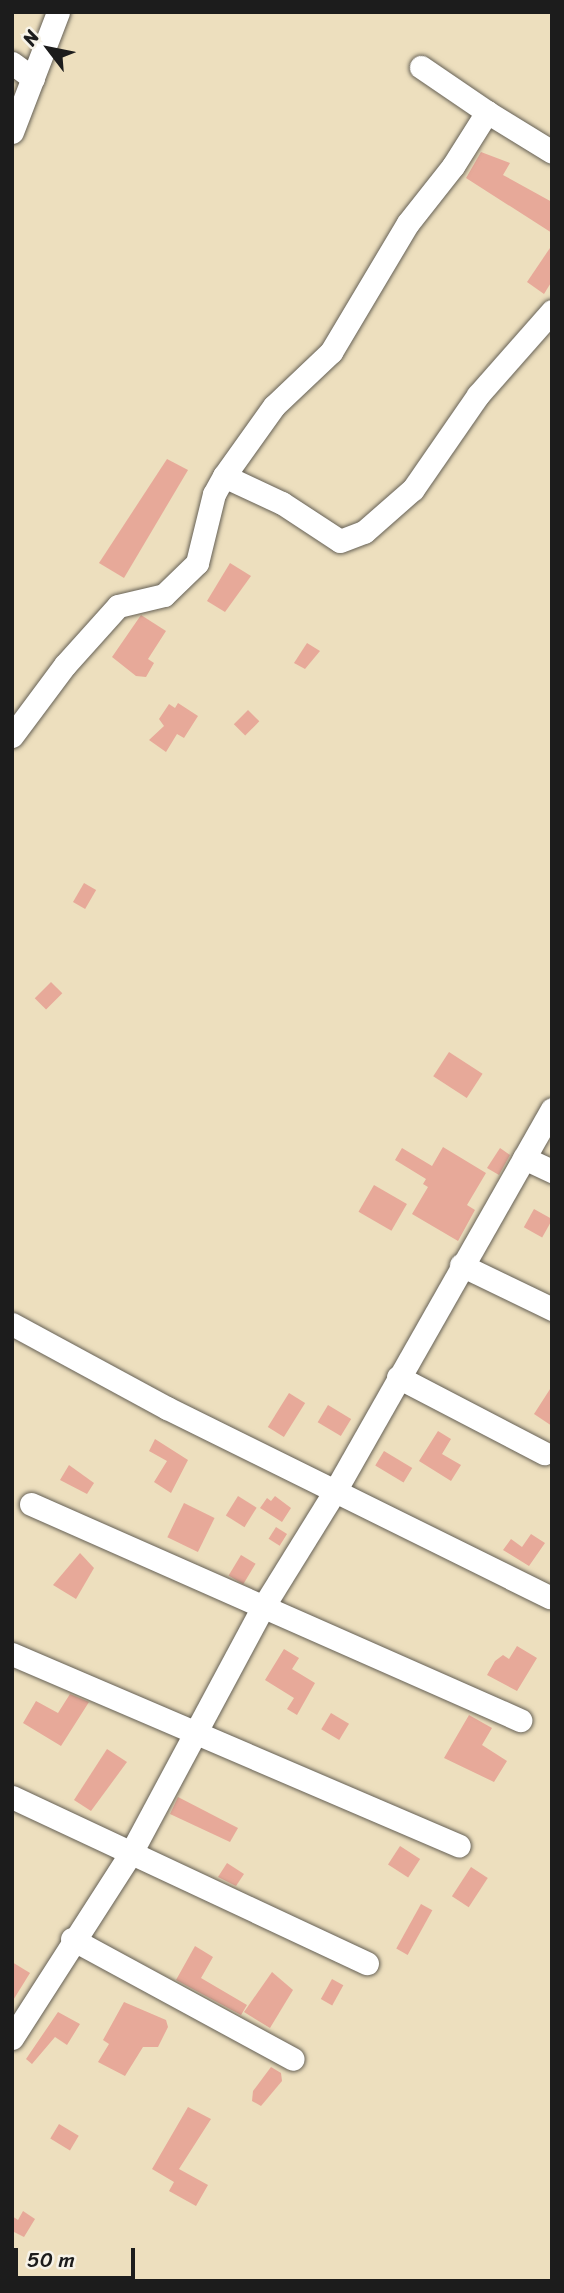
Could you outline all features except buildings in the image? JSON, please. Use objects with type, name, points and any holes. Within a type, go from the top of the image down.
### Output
[{"type":"street","points":[[12,132],[58,12]]},
{"type":"street","points":[[12,63],[33,78]]},
{"type":"street","points":[[421,67],[552,152]]},
{"type":"street","points":[[12,736],[65,665],[118,606],[164,595],[197,563],[214,494],[224,476],[274,406],[331,352],[408,223],[453,166],[487,112]]},
{"type":"street","points":[[224,476],[282,503],[340,541],[363,531],[413,489],[478,395],[552,311]]},
{"type":"street","points":[[12,2038],[72,1939],[132,1851],[263,1607],[335,1491],[552,1109]]},
{"type":"street","points":[[524,1158],[552,1171]]},
{"type":"street","points":[[461,1265],[552,1310]]},
{"type":"street","points":[[12,1324],[335,1491],[550,1597]]},
{"type":"street","points":[[398,1377],[544,1453]]},
{"type":"street","points":[[31,1504],[520,1720]]},
{"type":"street","points":[[12,1654],[459,1846]]},
{"type":"street","points":[[12,1797],[367,1963]]},
{"type":"street","points":[[72,1939],[293,2059]]}]
